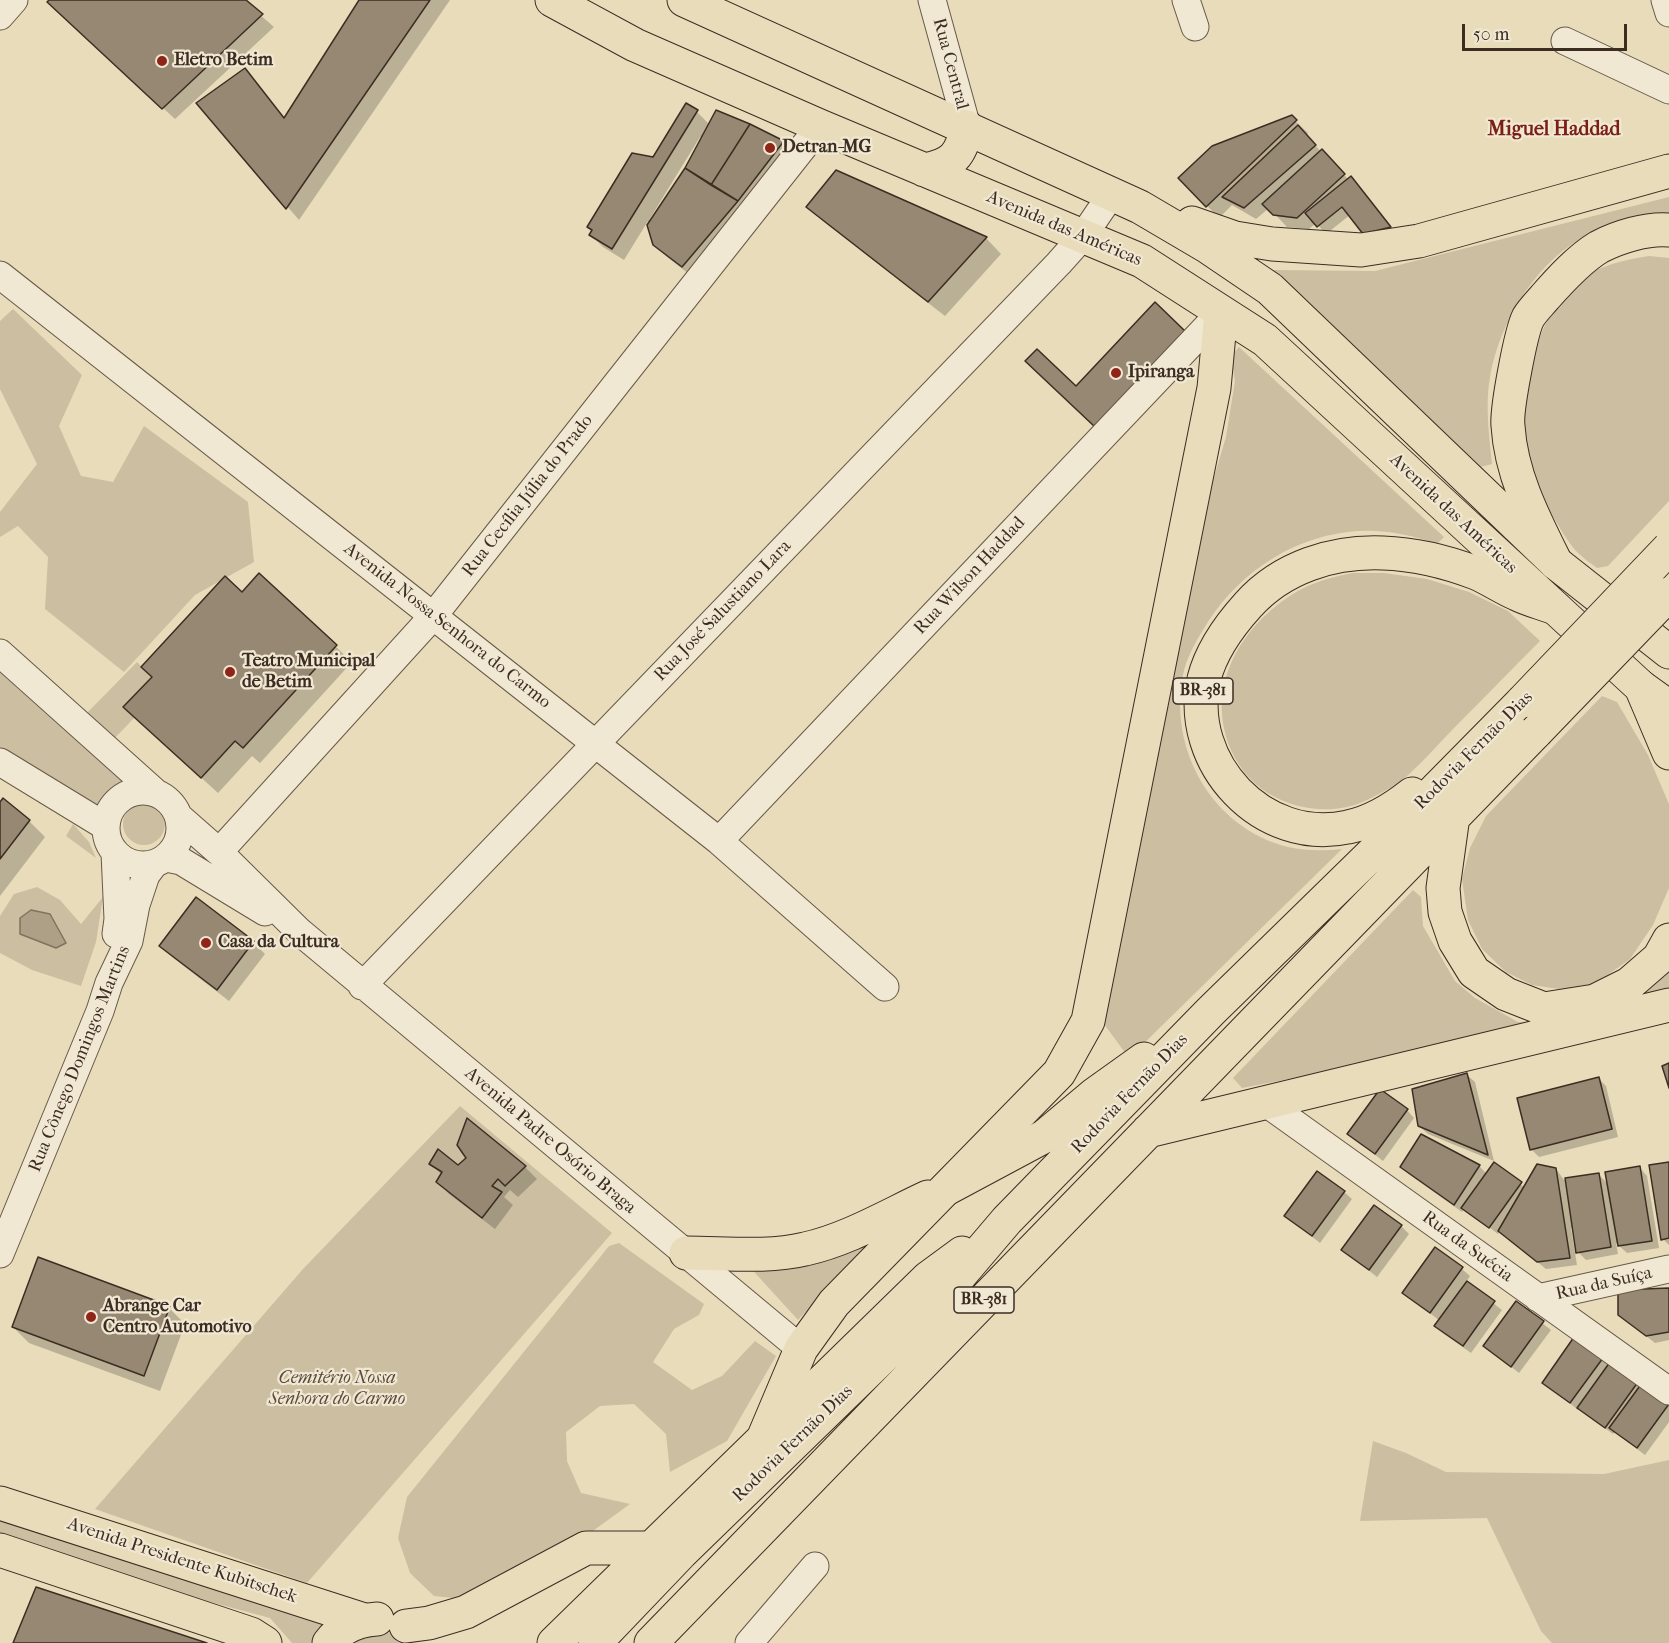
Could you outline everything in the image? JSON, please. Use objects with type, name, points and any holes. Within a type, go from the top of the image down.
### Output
[{"type":"main road","name":"Avenida das Américas","points":[[552,0],[635,45],[820,126],[1142,261],[1265,340],[1641,687],[1669,707]]},
{"type":"main road","name":"Avenida das Américas","points":[[684,0],[1126,201],[1208,247],[1270,289],[1556,563],[1669,652]]},
{"type":"main road","points":[[924,170],[943,167],[954,158],[963,144],[967,127]]},
{"type":"main road","points":[[1126,201],[1235,238],[1316,248],[1361,250],[1419,241],[1669,171]]},
{"type":"main road","points":[[1556,563],[1521,488],[1514,467],[1507,424],[1520,345],[1528,318],[1567,274],[1598,248],[1625,237],[1658,229],[1669,230]]},
{"type":"main road","points":[[763,1439],[801,1349],[834,1303],[1059,1073],[1088,1021],[1214,388],[1221,312]]},
{"type":"main road","name":"Rodovia Fernão Dias","points":[[651,1643],[1453,816],[1523,716],[1669,548]]},
{"type":"main road","name":"BR-381","points":[[1523,716],[1400,804],[1373,820],[1347,827],[1320,830],[1293,826],[1268,816],[1239,795],[1226,782],[1212,758],[1203,732],[1201,705],[1204,678],[1214,653],[1232,623],[1256,597],[1284,576],[1316,561],[1351,553],[1386,553],[1432,560],[1477,574],[1518,595],[1555,608]]},
{"type":"main road","name":"Rodovia Fernão Dias","points":[[595,1643],[681,1553],[927,1314],[1007,1220],[1211,1011],[1523,716],[1669,594]]},
{"type":"main road","points":[[1641,687],[1669,753]]},
{"type":"main road","points":[[1453,816],[1443,888],[1445,912],[1455,941],[1474,972],[1506,994],[1544,1009],[1595,1001],[1629,984],[1659,958],[1669,940]]},
{"type":"main road","points":[[1148,1131],[1669,1005]]},
{"type":"main road","points":[[686,1254],[780,1253],[804,1250],[832,1242],[946,1189],[1045,1136],[1095,1094],[1211,1011]]},
{"type":"main road","points":[[554,1643],[928,1278],[1007,1220]]},
{"type":"main road","name":"Avenida Presidente Kubitschek","points":[[0,1503],[364,1620],[384,1619],[416,1634]]},
{"type":"main road","points":[[416,1634],[429,1623],[466,1612],[586,1548],[651,1548]]},
{"type":"main road","points":[[0,1550],[251,1634],[265,1643]]},
{"type":"main road","points":[[329,1643],[346,1627],[364,1620]]},
{"type":"street","points":[[0,16],[14,0]]},
{"type":"street","name":"Rua Central","points":[[932,0],[967,127]]},
{"type":"street","points":[[1186,0],[1195,27]]},
{"type":"street","points":[[1665,0],[1669,13]]},
{"type":"street","points":[[1565,41],[1669,90]]},
{"type":"street","name":"Rua Cecília Júlia do Prado","points":[[219,852],[434,615],[820,126]]},
{"type":"street","name":"Rua José Salustiano Lara","points":[[362,986],[1083,236],[1126,201]]},
{"type":"street","name":"Avenida Nossa Senhora do Carmo","points":[[0,275],[719,841],[885,987]]},
{"type":"street","name":"Rua Wilson Haddad","points":[[719,841],[1221,312]]},
{"type":"street","points":[[0,652],[173,806],[178,816],[179,835],[176,844],[160,860],[145,865],[134,864],[115,853]]},
{"type":"street","points":[[0,762],[105,826]]},
{"type":"street","points":[[109,983],[118,919],[115,853],[106,836],[105,826],[111,807],[126,794],[135,791],[155,792]]},
{"type":"street","name":"Avenida Padre Osório Braga","points":[[178,816],[219,852],[300,932],[362,986],[801,1349]]},
{"type":"street","name":"Avenida Padre Osório Braga","points":[[160,860],[182,861],[300,932]]},
{"type":"street","name":"Rua Cônego Domingos Martins","points":[[2,1245],[100,1011],[109,983],[129,941],[136,905],[146,875],[160,860]]},
{"type":"street","name":"Rua da Suécia","points":[[1266,1103],[1669,1391]]},
{"type":"street","name":"Rua da Suíça","points":[[1538,1298],[1669,1269]]},
{"type":"street","points":[[749,1643],[815,1566]]},
{"type":"green space","points":[[1669,197],[1669,217],[1640,219],[1593,232],[1573,243],[1556,257],[1525,292],[1503,333],[1495,355],[1488,398],[1492,464],[1481,467],[1271,270],[1375,271]]},
{"type":"green space","points":[[1649,256],[1669,258],[1669,501],[1608,566],[1597,568],[1576,551],[1564,535],[1533,475],[1528,457],[1525,418],[1529,377],[1533,358],[1546,323],[1580,281],[1606,266]]},
{"type":"green space","points":[[13,309],[82,375],[59,426],[81,476],[113,482],[144,426],[248,502],[254,562],[195,595],[124,672],[45,609],[48,557],[18,526],[0,537],[0,512],[37,464],[0,389],[0,321]]},
{"type":"green space","points":[[1239,347],[1444,537],[1437,544],[1393,533],[1360,531],[1325,536],[1304,543],[1283,552],[1246,578],[1215,611],[1200,635],[1184,669],[1180,703],[1182,730],[1201,782],[1217,804],[1237,823],[1261,837],[1288,847],[1315,850],[1342,849],[1129,1058],[1104,1024],[1204,511],[1226,437],[1235,381],[1231,356]]},
{"type":"green space","points":[[1353,573],[1384,573],[1427,579],[1469,592],[1508,611],[1540,641],[1419,765],[1397,784],[1367,800],[1346,807],[1324,809],[1299,806],[1278,799],[1260,787],[1251,780],[1238,763],[1227,739],[1222,715],[1223,691],[1229,668],[1240,647],[1254,627],[1272,609],[1307,586]]},
{"type":"green space","points":[[0,659],[135,783],[122,787],[112,794],[103,802],[97,814],[0,758]]},
{"type":"green space","points":[[137,662],[152,677],[123,707],[134,718],[114,739],[87,713]]},
{"type":"green space","points":[[1602,696],[1617,702],[1648,755],[1669,804],[1669,888],[1653,925],[1630,959],[1605,977],[1584,988],[1559,989],[1532,985],[1506,972],[1482,949],[1468,920],[1462,879],[1470,848],[1486,816]]},
{"type":"green space","points":[[144,803],[152,804],[159,809],[164,816],[164,832],[159,839],[152,844],[144,845],[136,844],[129,839],[124,832],[123,824],[124,816],[129,809],[136,804]]},
{"type":"green space","points":[[73,824],[89,842],[96,858],[66,836]]},
{"type":"green space","points":[[37,887],[60,900],[81,924],[103,897],[96,942],[81,986],[32,970],[0,953],[0,916],[14,894]]},
{"type":"green space","points":[[1413,890],[1421,897],[1423,926],[1455,981],[1475,998],[1518,1022],[1554,1022],[1643,994],[1669,964],[1669,993],[1539,1031],[1242,1088],[1233,1078]]},
{"type":"green space","name":"Cemitério Nossa Senhora do Carmo","points":[[460,1106],[612,1233],[307,1583],[95,1509],[303,1269]]},
{"type":"green space","points":[[880,1232],[798,1320],[746,1263]]},
{"type":"green space","points":[[619,1243],[704,1304],[699,1315],[674,1329],[653,1362],[692,1390],[722,1376],[755,1341],[776,1356],[727,1441],[670,1472],[666,1434],[634,1404],[600,1406],[566,1432],[567,1461],[581,1493],[630,1504],[579,1541],[463,1599],[434,1596],[410,1573],[398,1538],[407,1497],[609,1246]]},
{"type":"green space","points":[[1373,1441],[1406,1453],[1446,1472],[1604,1474],[1669,1460],[1669,1643],[1552,1643],[1541,1631],[1487,1518],[1360,1521]]},
{"type":"green space","points":[[0,1498],[336,1615],[316,1634],[311,1643],[292,1643],[270,1618],[136,1582],[0,1537]]},
{"type":"green space","points":[[375,1630],[390,1633],[405,1643],[339,1643]]},
{"type":"shaded area","points":[[31,910],[50,914],[66,943],[56,948],[20,934],[20,918]]},
{"type":"building","name":"Eletro Betim","points":[[49,0],[246,0],[263,14],[162,109],[47,2]]},
{"type":"building","points":[[359,0],[430,0],[286,209],[196,103],[245,68],[284,118]]},
{"type":"building","points":[[686,103],[698,110],[612,249],[589,235],[592,230],[587,227],[632,153],[653,157]]},
{"type":"building","points":[[716,110],[750,124],[711,185],[685,168]]},
{"type":"building","points":[[1292,115],[1297,120],[1206,207],[1178,178],[1212,146]]},
{"type":"building","points":[[750,124],[784,141],[738,201],[711,185]]},
{"type":"building","points":[[1298,125],[1316,145],[1244,208],[1222,197]]},
{"type":"building","points":[[1322,149],[1345,174],[1297,218],[1273,215],[1262,204]]},
{"type":"building","points":[[685,168],[738,201],[682,267],[653,245],[647,225]]},
{"type":"building","points":[[836,170],[987,237],[928,302],[806,207]]},
{"type":"building","points":[[1351,176],[1391,227],[1363,234],[1342,207],[1317,227],[1305,213]]},
{"type":"building","name":"Ipiranga","points":[[1155,302],[1185,331],[1095,427],[1025,361],[1037,349],[1076,386]]},
{"type":"building","name":"Teatro Municipal de Betim","points":[[259,573],[337,645],[243,748],[235,741],[201,778],[123,707],[152,677],[141,667],[225,576],[242,592]]},
{"type":"building","points":[[3,798],[30,820],[0,859],[0,802]]},
{"type":"building","name":"Casa da Cultura","points":[[196,897],[254,941],[217,990],[159,946]]},
{"type":"building","points":[[1669,1063],[1669,1088],[1662,1066]]},
{"type":"building","points":[[1467,1073],[1488,1155],[1418,1126],[1412,1089]]},
{"type":"building","points":[[1599,1077],[1612,1129],[1530,1150],[1517,1098]]},
{"type":"building","points":[[1380,1089],[1408,1109],[1375,1154],[1347,1134]]},
{"type":"building","points":[[467,1118],[526,1166],[505,1186],[498,1179],[492,1186],[502,1192],[482,1218],[436,1182],[442,1172],[429,1164],[438,1149],[458,1165],[466,1158],[457,1145]]},
{"type":"building","points":[[1421,1134],[1480,1165],[1454,1205],[1400,1167]]},
{"type":"building","points":[[1494,1162],[1522,1182],[1489,1228],[1461,1208]]},
{"type":"building","points":[[1669,1162],[1669,1238],[1661,1240],[1649,1165]]},
{"type":"building","points":[[1537,1164],[1556,1168],[1570,1258],[1537,1262],[1498,1231]]},
{"type":"building","points":[[1640,1166],[1652,1241],[1618,1246],[1605,1172]]},
{"type":"building","points":[[1317,1171],[1345,1191],[1312,1236],[1284,1216]]},
{"type":"building","points":[[1599,1173],[1611,1247],[1576,1253],[1565,1178]]},
{"type":"building","points":[[1374,1205],[1402,1225],[1369,1270],[1341,1250]]},
{"type":"building","points":[[1435,1247],[1463,1267],[1430,1313],[1402,1293]]},
{"type":"building","name":"Abrange Car Centro Automotivo","points":[[38,1257],[170,1306],[144,1376],[12,1327]]},
{"type":"building","points":[[1467,1281],[1495,1301],[1463,1346],[1434,1326]]},
{"type":"building","points":[[1669,1288],[1669,1332],[1646,1336],[1618,1315],[1618,1290]]},
{"type":"building","points":[[1516,1301],[1544,1321],[1511,1367],[1483,1346]]},
{"type":"building","points":[[1574,1337],[1603,1358],[1570,1403],[1542,1383]]},
{"type":"building","points":[[1610,1362],[1638,1382],[1605,1428],[1577,1408]]},
{"type":"building","points":[[1642,1383],[1669,1404],[1637,1448],[1609,1428]]},
{"type":"building","points":[[36,1587],[207,1643],[13,1643]]},
{"type":"place","name":"Eletro Betim","points":[[162,61]]},
{"type":"place","name":"Detran-MG","points":[[770,148]]},
{"type":"place","name":"Ipiranga","points":[[1116,373]]},
{"type":"place","name":"Teatro Municipal de Betim","points":[[230,672]]},
{"type":"place","name":"Casa da Cultura","points":[[206,943]]},
{"type":"place","name":"Abrange Car Centro Automotivo","points":[[91,1317]]},
{"type":"district","name":"Miguel Haddad","points":[[1554,130]]}]
